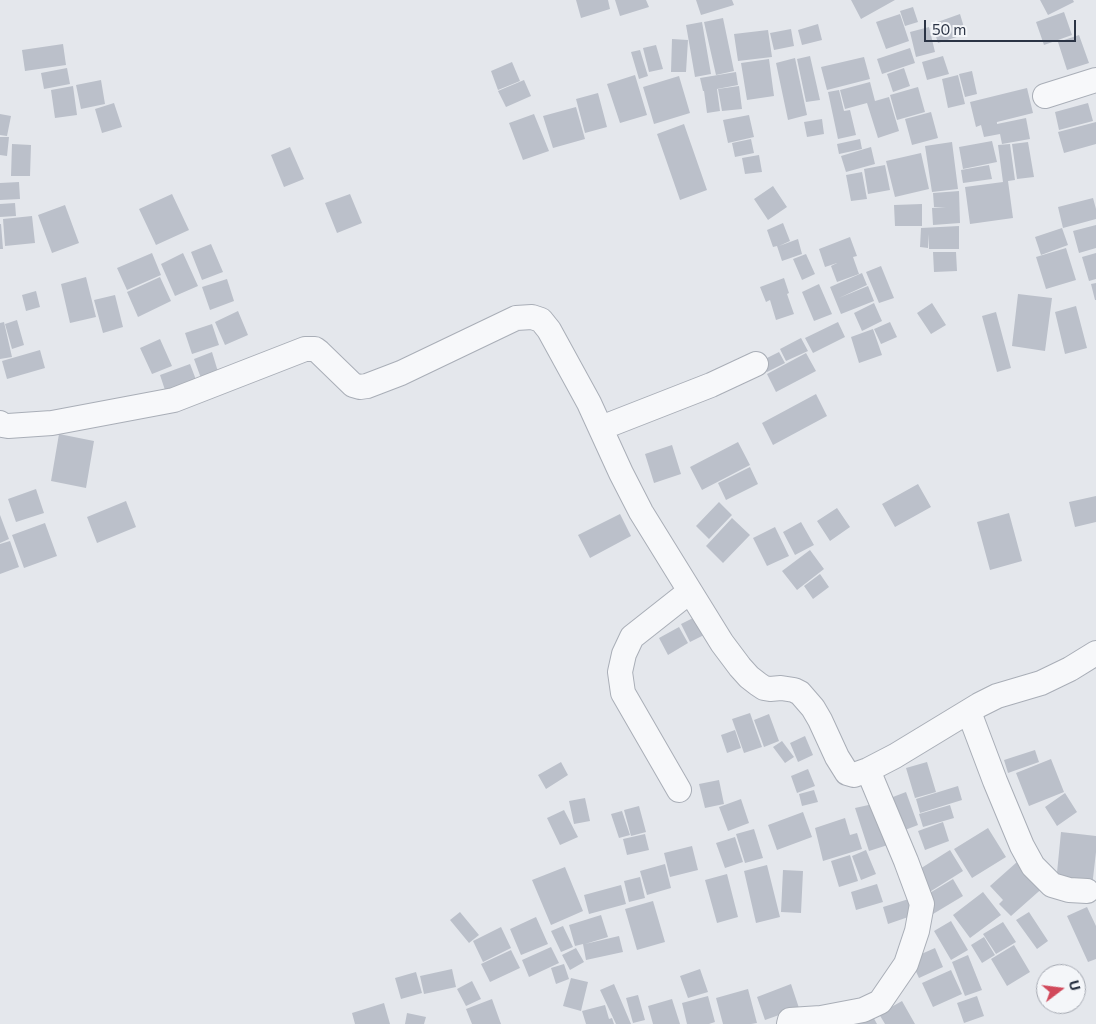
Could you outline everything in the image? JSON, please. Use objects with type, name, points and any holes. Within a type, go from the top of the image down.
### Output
[{"type":"street","points":[[1045,96],[1096,80]]},
{"type":"street","points":[[0,423],[8,426],[52,423],[174,400],[306,349],[314,349],[319,352],[352,385],[367,386],[401,373],[516,318],[532,317],[541,320],[549,330],[589,403],[621,474],[641,512],[722,643],[749,677],[764,688],[781,688],[800,693],[813,708],[847,773],[854,775],[868,770],[895,756],[979,705],[998,696],[1041,683],[1070,669],[1096,653]]},
{"type":"street","points":[[601,428],[711,385],[756,364]]},
{"type":"street","points":[[679,790],[623,693],[620,672],[624,654],[632,637],[690,592]]},
{"type":"street","points":[[969,712],[994,781],[1022,846],[1033,866],[1052,886],[1069,890],[1087,891]]},
{"type":"street","points":[[789,1024],[790,1020],[822,1018],[863,1010],[880,1002],[906,964],[917,931],[922,904],[868,770]]},
{"type":"building","points":[[576,0],[608,0],[610,9],[581,18]]},
{"type":"building","points":[[615,0],[646,0],[649,7],[620,16]]},
{"type":"building","points":[[696,0],[732,0],[734,5],[701,15]]},
{"type":"building","points":[[851,0],[895,0],[861,19]]},
{"type":"building","points":[[1040,0],[1073,0],[1074,2],[1048,15]]},
{"type":"building","points":[[913,7],[918,22],[905,26],[900,11]]},
{"type":"building","points":[[1064,12],[1072,35],[1044,45],[1036,22]]},
{"type":"building","points":[[900,14],[909,41],[886,49],[876,22]]},
{"type":"building","points":[[960,14],[966,34],[938,43],[932,24]]},
{"type":"building","points":[[723,18],[734,71],[716,75],[704,22]]},
{"type":"building","points":[[702,22],[711,74],[695,77],[686,25]]},
{"type":"building","points":[[818,24],[822,40],[802,45],[798,30]]},
{"type":"building","points":[[929,27],[935,52],[916,57],[910,32]]},
{"type":"building","points":[[791,29],[794,46],[774,50],[770,33]]},
{"type":"building","points":[[768,30],[772,57],[738,61],[734,34]]},
{"type":"building","points":[[1079,35],[1089,63],[1067,70],[1058,42]]},
{"type":"building","points":[[672,39],[688,40],[686,72],[671,72]]},
{"type":"building","points":[[63,44],[66,65],[25,71],[22,50]]},
{"type":"building","points":[[656,45],[663,69],[649,72],[643,48]]},
{"type":"building","points":[[910,48],[915,63],[882,74],[877,59]]},
{"type":"building","points":[[640,50],[648,76],[639,79],[631,52]]},
{"type":"building","points":[[810,56],[820,100],[806,102],[797,59]]},
{"type":"building","points":[[943,56],[949,74],[927,80],[922,62]]},
{"type":"building","points":[[864,57],[870,79],[827,90],[821,67]]},
{"type":"building","points":[[795,58],[807,115],[788,120],[776,63]]},
{"type":"building","points":[[769,59],[774,96],[747,100],[741,63]]},
{"type":"building","points":[[512,62],[520,81],[498,90],[491,71]]},
{"type":"building","points":[[67,68],[70,84],[44,89],[41,73]]},
{"type":"building","points":[[904,68],[910,86],[893,92],[887,74]]},
{"type":"building","points":[[972,71],[977,94],[965,97],[959,74]]},
{"type":"building","points":[[736,72],[738,85],[717,89],[720,111],[707,113],[700,78]]},
{"type":"building","points":[[635,75],[647,115],[620,123],[607,84]]},
{"type":"building","points":[[958,75],[965,104],[948,108],[942,79]]},
{"type":"building","points":[[679,76],[690,113],[654,124],[643,87]]},
{"type":"building","points":[[101,80],[105,104],[81,109],[76,85]]},
{"type":"building","points":[[524,80],[531,96],[506,107],[498,91]]},
{"type":"building","points":[[870,82],[875,101],[889,97],[899,131],[878,138],[867,103],[845,109],[840,90]]},
{"type":"building","points":[[73,86],[77,115],[55,118],[51,90]]},
{"type":"building","points":[[739,86],[742,109],[722,111],[718,89]]},
{"type":"building","points":[[918,87],[925,112],[897,120],[890,95]]},
{"type":"building","points":[[1027,88],[1033,113],[997,122],[997,124],[1026,118],[1030,139],[1002,144],[1000,134],[984,137],[981,125],[976,127],[970,102]]},
{"type":"building","points":[[839,90],[844,111],[850,110],[856,135],[838,139],[828,92]]},
{"type":"building","points":[[598,93],[607,127],[585,133],[576,99]]},
{"type":"building","points":[[114,103],[122,127],[102,133],[95,109]]},
{"type":"building","points":[[1088,103],[1093,121],[1059,130],[1055,112]]},
{"type":"building","points":[[576,107],[585,139],[553,148],[543,116]]},
{"type":"building","points":[[931,112],[938,138],[912,145],[905,119]]},
{"type":"building","points":[[0,114],[11,116],[7,136],[0,135]]},
{"type":"building","points":[[534,114],[549,151],[523,160],[509,123]]},
{"type":"building","points":[[749,115],[754,137],[728,143],[723,120]]},
{"type":"building","points":[[822,119],[824,134],[807,137],[804,122]]},
{"type":"building","points":[[1096,122],[1096,144],[1064,153],[1058,132]]},
{"type":"building","points":[[684,124],[707,190],[680,200],[657,134]]},
{"type":"building","points":[[0,137],[9,137],[7,156],[0,155]]},
{"type":"building","points":[[751,139],[754,153],[735,157],[732,143]]},
{"type":"building","points":[[860,139],[862,149],[839,154],[837,144]]},
{"type":"building","points":[[992,141],[997,162],[963,169],[959,147]]},
{"type":"building","points":[[952,142],[958,189],[932,192],[925,146]]},
{"type":"building","points":[[1028,142],[1034,177],[1017,179],[1012,144]]},
{"type":"building","points":[[12,144],[31,145],[30,176],[11,176]]},
{"type":"building","points":[[1010,144],[1015,180],[1008,181],[1013,218],[970,224],[965,187],[1003,182],[998,145]]},
{"type":"building","points":[[290,147],[304,179],[284,187],[271,155]]},
{"type":"building","points":[[871,147],[875,164],[846,172],[841,156]]},
{"type":"building","points":[[921,153],[929,189],[895,197],[886,161]]},
{"type":"building","points":[[759,155],[762,172],[745,174],[742,158]]},
{"type":"building","points":[[885,165],[890,190],[868,194],[864,169]]},
{"type":"building","points":[[989,165],[992,179],[963,183],[961,170]]},
{"type":"building","points":[[862,172],[867,199],[851,201],[846,175]]},
{"type":"building","points":[[19,182],[20,199],[0,200],[0,183]]},
{"type":"building","points":[[773,186],[787,207],[768,220],[754,199]]},
{"type":"building","points":[[959,191],[960,223],[933,225],[932,208],[946,207],[934,207],[933,193]]},
{"type":"building","points":[[172,194],[189,230],[156,245],[139,209]]},
{"type":"building","points":[[350,194],[362,223],[337,233],[325,203]]},
{"type":"building","points":[[1093,198],[1096,219],[1063,228],[1058,207]]},
{"type":"building","points":[[15,203],[16,216],[0,217],[0,204]]},
{"type":"building","points":[[922,204],[922,226],[895,226],[894,205]]},
{"type":"building","points":[[65,205],[79,243],[52,253],[38,215]]},
{"type":"building","points":[[32,216],[35,243],[5,246],[3,219]]},
{"type":"building","points":[[783,223],[790,241],[779,246],[798,239],[802,254],[782,261],[777,246],[773,247],[767,230]]},
{"type":"building","points":[[1,224],[3,249],[0,249]]},
{"type":"building","points":[[1096,225],[1096,248],[1079,253],[1073,231]]},
{"type":"building","points":[[959,226],[959,249],[929,249],[929,234],[928,248],[920,247],[921,228]]},
{"type":"building","points":[[1062,228],[1068,245],[1041,255],[1035,237]]},
{"type":"building","points":[[850,237],[857,256],[853,257],[859,274],[837,282],[831,266],[837,263],[825,267],[819,249]]},
{"type":"building","points":[[211,244],[223,272],[202,280],[191,252]]},
{"type":"building","points":[[1066,248],[1076,280],[1046,289],[1036,257]]},
{"type":"building","points":[[933,252],[956,252],[957,271],[934,272]]},
{"type":"building","points":[[152,253],[161,275],[127,290],[117,268]]},
{"type":"building","points":[[183,253],[198,286],[175,296],[161,264]]},
{"type":"building","points":[[1096,253],[1096,279],[1089,281],[1082,257]]},
{"type":"building","points":[[806,254],[815,274],[802,280],[793,259]]},
{"type":"building","points":[[881,266],[894,298],[879,303],[866,272]]},
{"type":"building","points":[[862,273],[867,285],[839,298],[868,286],[874,301],[841,314],[830,287]]},
{"type":"building","points":[[86,277],[96,317],[70,323],[61,284]]},
{"type":"building","points":[[160,277],[171,301],[138,317],[127,292]]},
{"type":"building","points":[[784,278],[794,314],[776,320],[770,300],[766,302],[760,287]]},
{"type":"building","points":[[227,279],[234,301],[210,310],[202,287]]},
{"type":"building","points":[[1096,283],[1096,300],[1095,300],[1091,284]]},
{"type":"building","points":[[819,284],[832,314],[814,321],[802,292]]},
{"type":"building","points":[[36,291],[40,307],[26,311],[22,295]]},
{"type":"building","points":[[1018,294],[1052,298],[1045,351],[1012,346]]},
{"type":"building","points":[[115,295],[123,327],[103,333],[94,300]]},
{"type":"building","points":[[874,303],[882,321],[862,331],[854,313]]},
{"type":"building","points":[[932,303],[946,325],[931,334],[917,313]]},
{"type":"building","points":[[1076,306],[1087,348],[1065,354],[1055,312]]},
{"type":"building","points":[[238,311],[248,335],[225,345],[215,322]]},
{"type":"building","points":[[996,312],[1011,368],[997,372],[982,316]]},
{"type":"building","points":[[17,320],[24,345],[12,349],[5,324]]},
{"type":"building","points":[[4,322],[12,357],[0,359],[0,323]]},
{"type":"building","points":[[838,322],[845,337],[813,353],[805,338]]},
{"type":"building","points":[[890,322],[897,337],[881,344],[874,329]]},
{"type":"building","points":[[212,324],[219,345],[192,354],[185,333]]},
{"type":"building","points":[[873,329],[882,355],[859,363],[851,337]]},
{"type":"building","points":[[801,338],[808,351],[786,361],[780,349]]},
{"type":"building","points":[[160,339],[172,366],[152,374],[140,348]]},
{"type":"building","points":[[40,350],[45,368],[7,379],[2,361]]},
{"type":"building","points":[[212,352],[219,375],[202,381],[194,359]]},
{"type":"building","points":[[779,352],[785,363],[767,372],[761,361]]},
{"type":"building","points":[[806,353],[816,371],[776,392],[767,374]]},
{"type":"building","points":[[190,364],[198,385],[167,396],[160,375]]},
{"type":"building","points":[[816,394],[827,416],[773,445],[762,423]]},
{"type":"building","points":[[59,434],[94,441],[86,488],[51,481]]},
{"type":"building","points":[[738,442],[750,465],[702,490],[690,467]]},
{"type":"building","points":[[672,445],[681,474],[654,483],[645,454]]},
{"type":"building","points":[[750,467],[758,484],[726,500],[718,483]]},
{"type":"building","points":[[918,484],[931,507],[895,527],[882,504]]},
{"type":"building","points":[[36,489],[44,513],[16,522],[8,499]]},
{"type":"building","points":[[1096,496],[1096,522],[1075,527],[1069,502]]},
{"type":"building","points":[[126,501],[136,527],[97,543],[87,517]]},
{"type":"building","points":[[719,502],[732,515],[709,539],[696,526]]},
{"type":"building","points":[[837,508],[850,527],[830,541],[817,521]]},
{"type":"building","points":[[1009,513],[1022,561],[990,570],[977,522]]},
{"type":"building","points":[[620,514],[631,536],[590,558],[578,535]]},
{"type":"building","points":[[0,515],[9,539],[0,543]]},
{"type":"building","points":[[732,518],[750,535],[723,563],[706,546]]},
{"type":"building","points":[[801,522],[814,545],[795,555],[783,532]]},
{"type":"building","points":[[45,523],[57,556],[24,568],[12,535]]},
{"type":"building","points":[[775,527],[789,556],[767,566],[753,538]]},
{"type":"building","points":[[10,541],[19,567],[0,574],[0,544]]},
{"type":"building","points":[[810,550],[824,569],[797,590],[782,571]]},
{"type":"building","points":[[820,574],[829,587],[813,599],[804,586]]},
{"type":"building","points":[[695,617],[704,635],[690,642],[681,624]]},
{"type":"building","points":[[679,627],[688,643],[668,655],[659,638]]},
{"type":"building","points":[[750,713],[762,747],[744,753],[732,719]]},
{"type":"building","points":[[769,714],[779,741],[764,747],[754,720]]},
{"type":"building","points":[[735,730],[741,748],[727,753],[721,735]]},
{"type":"building","points":[[805,736],[813,755],[798,762],[790,743]]},
{"type":"building","points":[[782,741],[794,757],[785,763],[773,747]]},
{"type":"building","points":[[1035,750],[1039,762],[1008,773],[1004,760]]},
{"type":"building","points":[[1051,759],[1064,792],[1029,806],[1016,773]]},
{"type":"building","points":[[561,762],[568,775],[546,789],[538,775]]},
{"type":"building","points":[[927,762],[936,792],[915,798],[906,768]]},
{"type":"building","points":[[808,769],[815,786],[797,793],[791,776]]},
{"type":"building","points":[[719,780],[724,804],[705,808],[699,784]]},
{"type":"building","points":[[958,786],[962,800],[920,813],[916,799]]},
{"type":"building","points":[[814,790],[818,802],[802,806],[799,794]]},
{"type":"building","points":[[906,792],[918,825],[897,833],[885,800]]},
{"type":"building","points":[[1065,793],[1077,812],[1057,826],[1045,807]]},
{"type":"building","points":[[585,798],[590,821],[574,824],[569,801]]},
{"type":"building","points":[[741,799],[749,823],[728,831],[719,807]]},
{"type":"building","points":[[873,804],[894,843],[869,851],[855,808]]},
{"type":"building","points":[[950,805],[954,818],[923,827],[919,814]]},
{"type":"building","points":[[639,806],[646,832],[631,836],[624,810]]},
{"type":"building","points":[[564,810],[578,837],[560,845],[547,818]]},
{"type":"building","points":[[622,811],[630,835],[619,838],[611,814]]},
{"type":"building","points":[[803,812],[812,837],[777,850],[768,825]]},
{"type":"building","points":[[845,818],[850,835],[857,833],[862,849],[823,861],[815,828]]},
{"type":"building","points":[[943,822],[949,841],[925,850],[918,831]]},
{"type":"building","points":[[988,828],[1006,857],[972,878],[954,849]]},
{"type":"building","points":[[754,829],[763,858],[745,863],[736,834]]},
{"type":"building","points":[[1061,832],[1096,836],[1092,887],[1056,883]]},
{"type":"building","points":[[645,834],[649,850],[627,855],[623,839]]},
{"type":"building","points":[[735,837],[743,862],[725,868],[716,843]]},
{"type":"building","points":[[692,846],[698,870],[670,877],[664,853]]},
{"type":"building","points":[[866,850],[876,874],[861,880],[852,856]]},
{"type":"building","points":[[950,850],[963,871],[928,893],[915,872]]},
{"type":"building","points":[[850,855],[858,881],[839,887],[831,861]]},
{"type":"building","points":[[1017,862],[1046,885],[1011,916],[999,904],[1003,900],[990,886]]},
{"type":"building","points":[[665,864],[671,888],[647,895],[640,871]]},
{"type":"building","points":[[767,865],[780,917],[756,923],[744,871]]},
{"type":"building","points":[[565,867],[583,911],[551,925],[532,880]]},
{"type":"building","points":[[783,870],[803,871],[801,913],[781,912]]},
{"type":"building","points":[[727,874],[738,917],[717,923],[705,880]]},
{"type":"building","points":[[640,877],[645,898],[629,902],[624,881]]},
{"type":"building","points":[[953,879],[963,896],[933,914],[923,897]]},
{"type":"building","points":[[877,884],[883,902],[856,910],[851,892]]},
{"type":"building","points":[[621,885],[626,904],[589,914],[584,895]]},
{"type":"building","points":[[983,892],[1001,915],[970,938],[953,915]]},
{"type":"building","points":[[912,898],[917,914],[888,924],[883,907]]},
{"type":"building","points":[[653,901],[665,942],[637,950],[625,909]]},
{"type":"building","points":[[1087,907],[1096,926],[1096,959],[1088,962],[1067,916]]},
{"type":"building","points":[[460,912],[479,935],[469,943],[450,920]]},
{"type":"building","points":[[1029,912],[1048,941],[1037,949],[1016,920]]},
{"type":"building","points":[[601,915],[608,937],[585,944],[619,936],[623,952],[586,960],[583,944],[575,946],[569,925]]},
{"type":"building","points":[[536,917],[548,944],[521,955],[510,929]]},
{"type":"building","points":[[951,921],[968,950],[951,960],[934,931]]},
{"type":"building","points":[[1003,922],[1016,942],[996,954],[983,934]]},
{"type":"building","points":[[563,926],[573,947],[561,952],[551,931]]},
{"type":"building","points":[[501,927],[511,948],[483,962],[473,941]]},
{"type":"building","points":[[984,937],[995,955],[982,963],[971,945]]},
{"type":"building","points":[[1014,945],[1030,972],[1007,986],[991,959]]},
{"type":"building","points":[[551,947],[559,963],[529,977],[522,960]]},
{"type":"building","points":[[576,948],[584,962],[570,970],[562,955]]},
{"type":"building","points":[[935,948],[943,967],[919,978],[910,959]]},
{"type":"building","points":[[511,950],[520,968],[490,982],[481,964]]},
{"type":"building","points":[[968,955],[982,990],[965,996],[952,962]]},
{"type":"building","points":[[564,964],[569,979],[556,984],[551,968]]},
{"type":"building","points":[[452,969],[456,987],[424,994],[420,976]]},
{"type":"building","points":[[700,969],[708,992],[688,998],[680,976]]},
{"type":"building","points":[[951,970],[962,994],[933,1007],[922,983]]},
{"type":"building","points":[[416,972],[422,993],[401,999],[395,978]]},
{"type":"building","points":[[571,978],[588,982],[581,1011],[563,1006]]},
{"type":"building","points":[[472,981],[481,999],[466,1006],[457,989]]},
{"type":"building","points":[[614,984],[631,1024],[616,1024],[600,990]]},
{"type":"building","points":[[791,984],[799,1008],[765,1020],[757,997]]},
{"type":"building","points":[[748,989],[757,1023],[723,1024],[716,998]]},
{"type":"building","points":[[638,995],[645,1020],[633,1023],[626,998]]},
{"type":"building","points":[[708,996],[715,1022],[709,1024],[687,1024],[682,1003]]},
{"type":"building","points":[[977,996],[984,1016],[964,1023],[957,1003]]},
{"type":"building","points":[[492,999],[501,1024],[472,1024],[466,1009]]},
{"type":"building","points":[[672,999],[680,1024],[653,1024],[648,1006]]},
{"type":"building","points":[[902,1001],[915,1024],[885,1024],[879,1014]]},
{"type":"building","points":[[384,1003],[390,1024],[355,1024],[352,1013]]},
{"type":"building","points":[[605,1005],[609,1019],[612,1018],[614,1024],[586,1024],[582,1011]]},
{"type":"building","points":[[407,1013],[426,1017],[424,1024],[405,1024]]},
{"type":"building","points":[[871,1013],[877,1024],[855,1024],[854,1022]]}]
